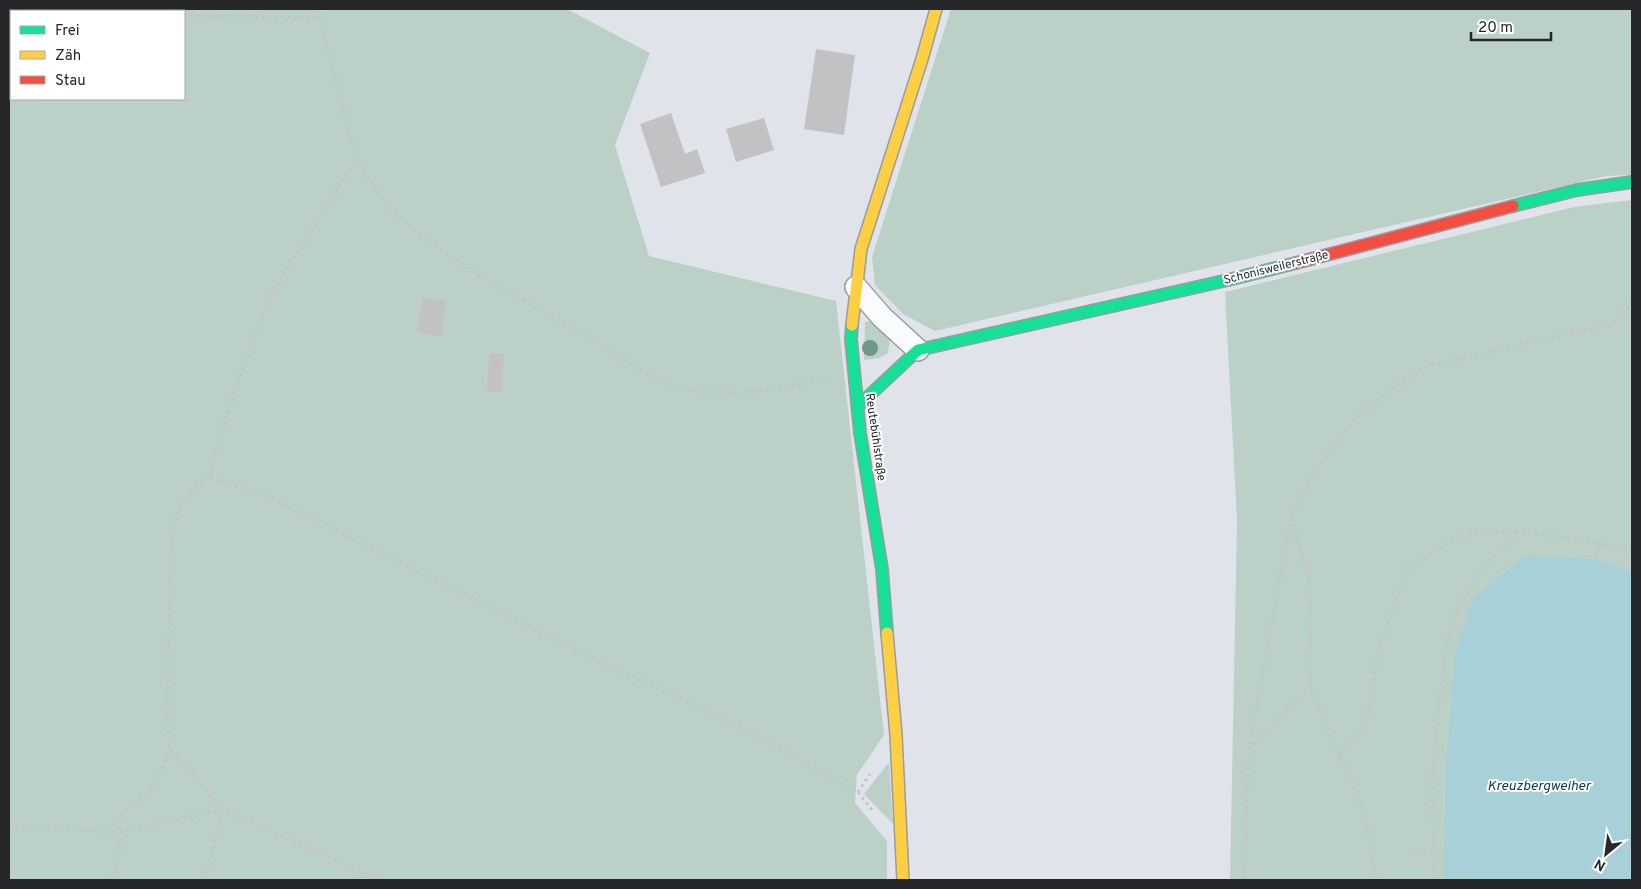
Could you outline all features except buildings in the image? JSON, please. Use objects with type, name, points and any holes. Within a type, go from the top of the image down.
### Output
[{"type":"street","name":"Reutebühlstraße","points":[[903,880],[896,735],[882,569],[860,433],[852,339],[861,249],[922,60],[936,9]]},
{"type":"street","name":"Schonisweilerstraße","points":[[918,350],[1228,280],[1578,190],[1632,182]]},
{"type":"street","points":[[856,287],[882,317],[918,350],[858,406]]},
{"type":"path","points":[[317,9],[356,160],[386,204],[426,239],[473,272],[579,331],[638,369],[692,391],[742,393],[854,376]]},
{"type":"path","points":[[185,14],[319,18]]},
{"type":"path","points":[[210,478],[219,436],[268,300],[356,160]]},
{"type":"path","points":[[1244,880],[1249,749],[1291,516],[1318,466],[1358,415],[1422,368],[1533,341],[1612,325],[1632,303]]},
{"type":"path","points":[[113,880],[120,854],[118,832],[121,815],[154,787],[170,749],[166,723],[172,532],[179,509],[194,487],[210,478],[275,499],[548,637],[759,736],[858,792],[874,813]]},
{"type":"path","points":[[1291,516],[1310,585],[1310,688],[1364,811],[1376,880]]},
{"type":"path","points":[[1340,754],[1368,722],[1378,651],[1407,569],[1458,536],[1518,531],[1600,543],[1632,554]]},
{"type":"path","points":[[1434,880],[1432,781],[1444,654],[1448,637],[1455,612],[1487,564],[1518,531]]},
{"type":"path","points":[[1596,559],[1600,543]]},
{"type":"path","points":[[1249,749],[1310,688]]},
{"type":"path","points":[[170,749],[224,810],[380,880]]},
{"type":"path","points":[[9,826],[118,832],[224,810]]},
{"type":"path","points":[[204,880],[224,810]]},
{"type":"path","points":[[1410,852],[1433,854]]},
{"type":"green space","points":[[9,9],[567,9],[650,53],[615,145],[649,256],[836,301],[884,735],[857,775],[855,803],[887,841],[887,880],[9,880]]},
{"type":"green space","points":[[951,9],[1632,9],[1632,175],[1606,176],[935,331],[903,314],[875,285],[872,257]]},
{"type":"green space","points":[[1632,200],[1632,880],[1230,880],[1237,521],[1225,292],[1574,207]]},
{"type":"green space","points":[[875,321],[890,340],[888,353],[879,358],[864,360],[865,322]]},
{"type":"green space","points":[[889,762],[893,824],[864,794]]},
{"type":"water","name":"Kreuzbergweiher","points":[[1525,556],[1596,559],[1632,572],[1632,880],[1444,880],[1446,766],[1455,653],[1473,598]]},
{"type":"traffic: fast","points":[[1513,206],[1577,190],[1632,182]]},
{"type":"traffic: fast","points":[[858,406],[918,350],[1296,263]]},
{"type":"traffic: fast","points":[[852,325],[851,339],[860,433],[882,569],[887,633]]},
{"type":"traffic: slow","points":[[852,325],[861,249],[922,59],[936,9]]},
{"type":"traffic: slow","points":[[887,633],[896,735],[903,880]]},
{"type":"traffic: jam","points":[[1296,263],[1513,206]]}]
